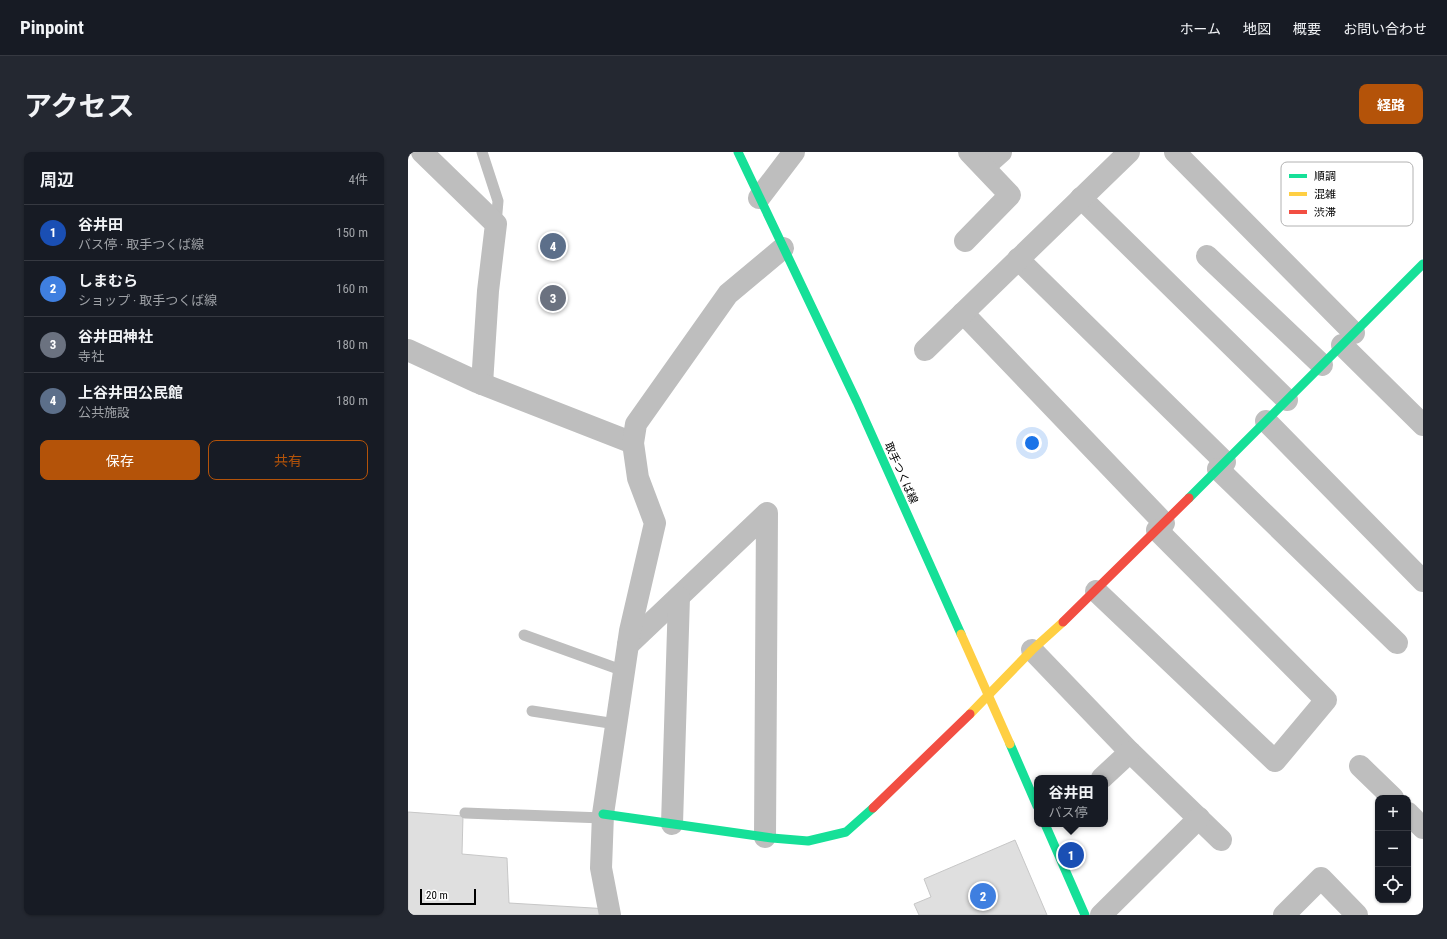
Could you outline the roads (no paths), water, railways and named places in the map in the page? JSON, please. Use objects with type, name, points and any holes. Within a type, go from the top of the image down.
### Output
[{"type":"street","points":[[422,152],[496,224],[488,291],[482,384]]},
{"type":"street","name":"取手つくば線","points":[[738,152],[857,402],[1034,799]]},
{"type":"street","points":[[760,198],[794,152]]},
{"type":"street","points":[[965,241],[1010,195],[969,152]]},
{"type":"street","points":[[984,168],[1001,152]]},
{"type":"street","points":[[925,350],[1129,152]]},
{"type":"street","points":[[1175,152],[1348,339],[1423,425]]},
{"type":"street","points":[[1081,198],[1287,400]]},
{"type":"street","points":[[610,915],[601,868],[603,816],[628,645],[655,524],[638,478],[633,443],[636,424],[728,294],[783,248]]},
{"type":"street","points":[[1207,256],[1322,365]]},
{"type":"street","points":[[1018,259],[1397,643]]},
{"type":"street","points":[[603,816],[764,837],[808,841],[846,832],[882,800],[988,696],[1032,650],[1096,591],[1348,339],[1420,271]]},
{"type":"street","points":[[963,313],[1160,527],[1326,700],[1275,761],[1096,591]]},
{"type":"street","points":[[408,350],[482,384],[633,443]]},
{"type":"street","points":[[1266,421],[1423,581]]},
{"type":"street","points":[[628,645],[767,512],[764,837]]},
{"type":"street","points":[[672,824],[679,597]]},
{"type":"street","points":[[1032,650],[1130,752],[1221,840]]},
{"type":"street","points":[[1105,775],[1130,752]]},
{"type":"street","points":[[1360,766],[1390,795]]},
{"type":"street","points":[[1411,816],[1423,828]]},
{"type":"street","points":[[1101,915],[1199,818]]},
{"type":"street","points":[[1048,827],[1085,915]]},
{"type":"street","points":[[1284,915],[1321,878],[1357,915]]},
{"type":"lane","points":[[482,152],[498,201],[496,224]]},
{"type":"lane","points":[[524,635],[624,671]]},
{"type":"lane","points":[[532,711],[616,724]]},
{"type":"lane","points":[[465,813],[603,816]]},
{"type":"place","name":"上谷井田公民館","points":[[553,246]]},
{"type":"place","name":"谷井田神社","points":[[553,298]]},
{"type":"place","name":"谷井田","points":[[1071,855]]},
{"type":"place","name":"しまむら","points":[[983,896]]}]
